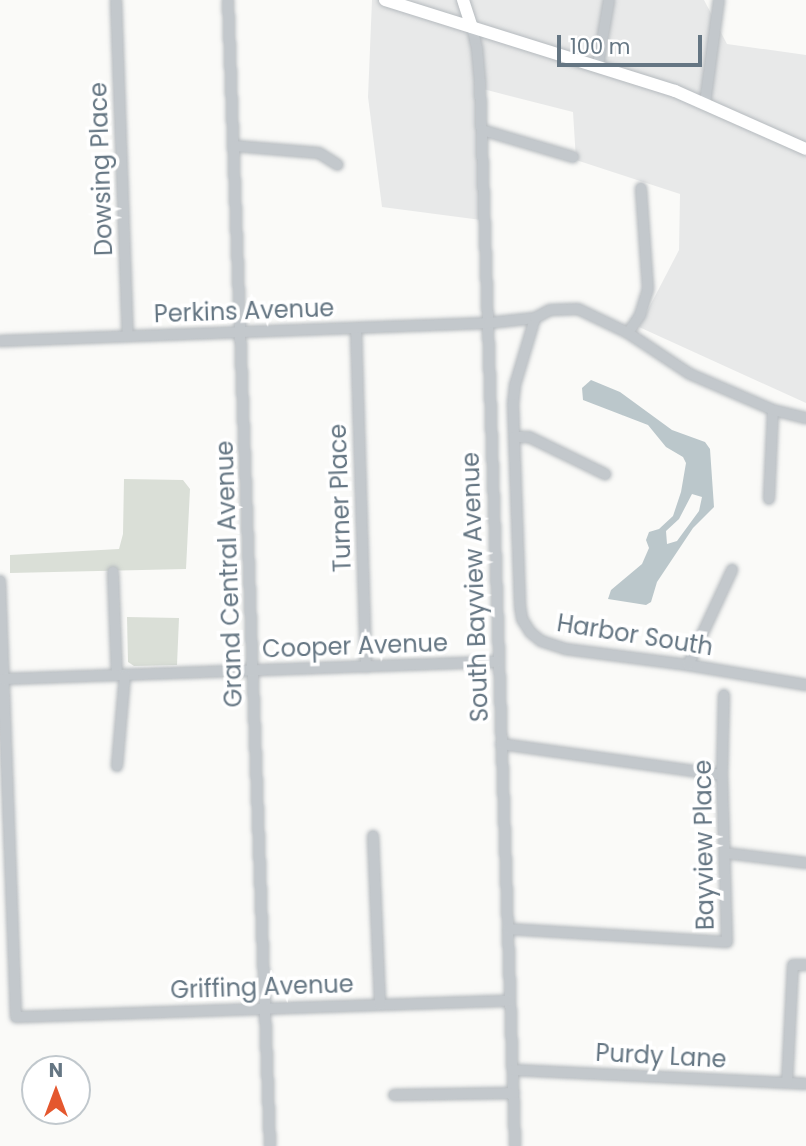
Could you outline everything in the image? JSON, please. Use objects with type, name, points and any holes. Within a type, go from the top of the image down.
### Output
[{"type":"main road","points":[[385,0],[598,65],[705,103],[806,149]]},
{"type":"main road","points":[[463,0],[472,27]]},
{"type":"street","name":"Dowsing Place","points":[[116,0],[128,336]]},
{"type":"street","name":"Grand Central Avenue","points":[[228,0],[270,1146]]},
{"type":"street","points":[[598,65],[608,0]]},
{"type":"street","points":[[705,103],[719,0]]},
{"type":"street","name":"South Bayview Avenue","points":[[472,27],[478,49],[482,130],[515,1146]]},
{"type":"street","points":[[482,130],[573,157]]},
{"type":"street","points":[[234,146],[319,153],[338,164]]},
{"type":"street","points":[[628,333],[640,315],[648,289],[641,188]]},
{"type":"street","name":"Perkins Avenue","points":[[0,341],[489,323],[535,318],[550,310],[578,309],[628,333],[690,374],[773,410],[806,418]]},
{"type":"street","name":"Harbor South","points":[[535,318],[514,386],[520,606],[522,619],[530,632],[551,646],[565,649],[688,665],[806,685]]},
{"type":"street","name":"Turner Place","points":[[356,328],[366,667]]},
{"type":"street","points":[[769,499],[773,410]]},
{"type":"street","points":[[514,437],[529,437],[605,474]]},
{"type":"street","points":[[688,665],[732,570]]},
{"type":"street","points":[[113,572],[121,675],[117,766]]},
{"type":"street","points":[[0,581],[4,679]]},
{"type":"street","name":"Cooper Avenue","points":[[4,679],[499,662]]},
{"type":"street","name":"Griffing Avenue","points":[[4,679],[16,1017],[510,1001]]},
{"type":"street","name":"Bayview Place","points":[[508,929],[727,942],[722,775],[724,695]]},
{"type":"street","points":[[501,744],[722,775]]},
{"type":"street","points":[[373,836],[380,1005]]},
{"type":"street","points":[[725,853],[806,863]]},
{"type":"street","points":[[787,1083],[793,965],[806,965]]},
{"type":"street","name":"Purdy Lane","points":[[513,1070],[806,1084]]},
{"type":"street","points":[[394,1095],[514,1093]]},
{"type":"shaded area","points":[[372,0],[704,0],[727,44],[806,55],[806,403],[639,327],[679,250],[680,194],[576,160],[573,112],[483,89],[489,221],[382,207],[368,97]]},
{"type":"shaded area","points":[[591,380],[620,392],[672,430],[705,442],[710,449],[714,507],[693,528],[657,582],[651,602],[646,605],[608,599],[611,590],[642,564],[649,548],[646,540],[649,532],[659,529],[673,516],[686,463],[683,457],[666,447],[648,425],[583,400],[582,388]],"holes":[[[692,494],[702,497],[699,511],[677,541],[667,544],[666,531],[679,519]]]},
{"type":"shaded area","points":[[124,479],[183,480],[190,489],[186,569],[10,573],[10,555],[119,549],[123,534]]},
{"type":"shaded area","points":[[127,617],[179,618],[177,665],[134,666],[128,662]]}]
